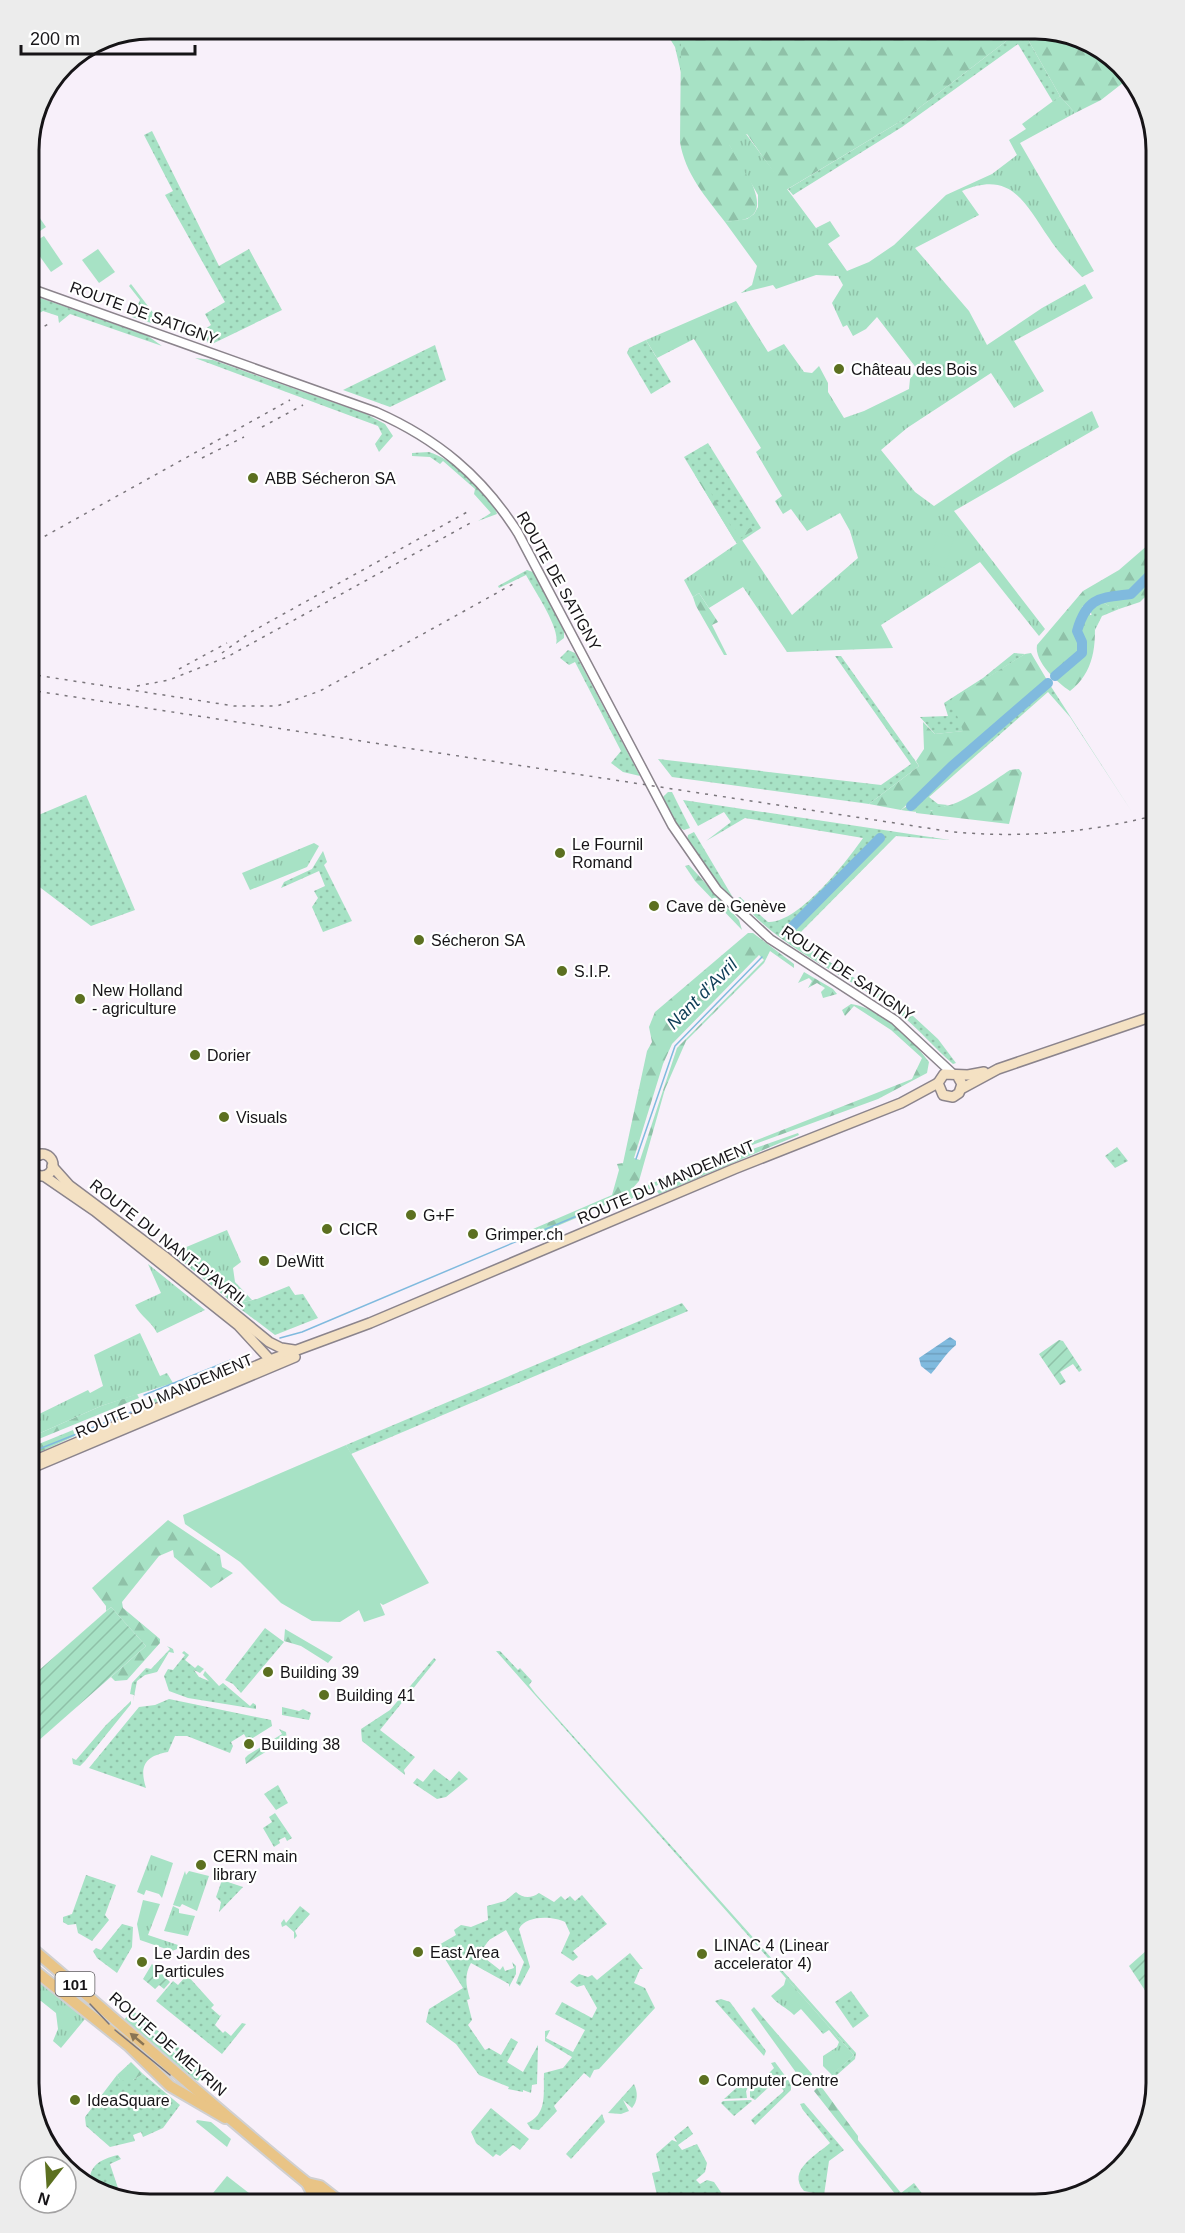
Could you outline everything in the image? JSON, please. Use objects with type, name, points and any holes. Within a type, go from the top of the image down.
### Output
[{"type":"main road","points":[[998,1069],[954,1074],[939,1080],[943,1095],[952,1097],[998,1069],[1146,1018]]},
{"type":"main road","points":[[954,1074],[962,1082],[962,1089]]},
{"type":"main road","name":"ROUTE DU MANDEMENT","points":[[39,1465],[296,1350],[310,1347],[734,1169],[901,1103],[939,1080]]},
{"type":"main road","name":"ROUTE DU MANDEMENT","points":[[901,1103],[943,1095]]},
{"type":"main road","points":[[39,1175],[44,1176],[52,1166],[50,1158],[40,1155]]},
{"type":"main road","name":"ROUTE DU NANT-D'AVRIL","points":[[52,1166],[69,1185],[164,1256],[270,1342],[283,1349],[296,1350]]},
{"type":"main road","name":"ROUTE DU NANT-D'AVRIL","points":[[44,1176],[53,1180],[220,1310],[249,1334],[274,1361]]},
{"type":"main road","points":[[270,1342],[274,1361]]},
{"type":"main road","name":"ROUTE DU MANDEMENT","points":[[39,1459],[254,1367],[298,1356],[310,1347]]},
{"type":"main road","points":[[254,1367],[261,1349]]},
{"type":"main road","name":"ROUTE DE MEYRIN","points":[[39,1955],[195,2086],[230,2121],[306,2183],[315,2194]]},
{"type":"main road","name":"ROUTE DE MEYRIN","points":[[39,1975],[128,2045],[170,2086],[207,2110],[230,2121]]},
{"type":"main road","name":"ROUTE DE MEYRIN","points":[[306,2183],[320,2186],[330,2194]]},
{"type":"street","name":"ROUTE DE SATIGNY","points":[[39,292],[376,412],[416,430],[452,455],[488,491],[518,533],[672,825],[717,890],[770,939],[896,1020],[954,1074]]},
{"type":"street","name":"ROUTE DE SATIGNY","points":[[933,1056],[939,1080]]},
{"type":"green space","points":[[670,39],[681,39],[683,81],[675,47]]},
{"type":"green space","points":[[681,39],[1009,39],[906,118],[786,190],[747,134],[729,144],[756,193],[755,212],[748,218],[725,222],[691,175],[680,142]]},
{"type":"green space","points":[[1009,39],[1028,39],[1060,96],[1053,102],[1018,44],[902,127],[793,195],[788,189],[906,118]]},
{"type":"green space","points":[[1028,39],[1057,41],[1084,50],[1108,66],[1123,83],[1101,100],[1075,113],[1060,96]]},
{"type":"green space","points":[[1060,96],[1075,113],[1020,143],[1094,271],[1082,277],[1056,248],[1025,203],[1016,194],[993,184],[979,185],[962,191],[979,215],[915,248],[969,311],[987,345],[1042,308],[1085,284],[1093,298],[1014,341],[1044,391],[1014,408],[991,373],[907,428],[881,450],[915,492],[934,506],[1011,455],[1092,411],[1099,427],[954,511],[1045,629],[1039,636],[980,562],[881,625],[893,648],[787,652],[743,587],[709,608],[699,593],[693,597],[684,580],[742,540],[792,615],[858,558],[850,531],[840,513],[807,531],[791,509],[783,514],[775,501],[782,496],[756,452],[761,448],[694,339],[657,358],[646,340],[736,301],[768,352],[784,344],[804,372],[812,373],[819,366],[828,383],[828,392],[844,418],[909,389],[910,379],[917,369],[877,317],[866,329],[853,336],[847,325],[843,327],[832,303],[843,285],[838,276],[816,275],[776,289],[773,285],[741,293],[752,285],[757,266],[725,222],[747,219],[754,214],[758,207],[758,195],[728,143],[746,134],[816,228],[830,221],[840,236],[828,244],[847,271],[869,262],[894,245],[946,195],[992,174],[1017,155],[1009,140],[1026,129],[1022,124]]},
{"type":"green space","points":[[152,131],[219,266],[249,249],[282,310],[212,344],[208,343],[202,331],[211,325],[205,314],[225,302],[165,195],[173,191],[144,135]]},
{"type":"green space","points":[[39,217],[46,227],[39,232]]},
{"type":"green space","points":[[44,236],[63,264],[51,272],[39,255],[39,239]]},
{"type":"green space","points":[[98,249],[115,272],[99,283],[82,260]]},
{"type":"green space","points":[[131,284],[164,327],[132,317],[140,300],[129,286]]},
{"type":"green space","points":[[39,298],[148,336],[162,346],[70,314],[59,323],[58,316],[43,311],[39,313],[41,309]]},
{"type":"green space","points":[[646,340],[671,382],[651,394],[627,353],[629,348]]},
{"type":"green space","points":[[435,345],[446,380],[390,407],[343,390]]},
{"type":"green space","points":[[195,358],[213,360],[366,414],[385,424],[393,436],[379,452],[375,444],[382,434],[378,426]]},
{"type":"green space","points":[[708,443],[761,528],[737,544],[684,457]]},
{"type":"green space","points":[[429,452],[448,461],[469,477],[487,496],[497,514],[478,521],[491,513],[474,494],[475,489],[443,461],[440,464],[430,457],[412,456],[412,453]]},
{"type":"green space","points":[[699,473],[732,528],[742,532],[756,525],[758,528],[735,541],[695,475]]},
{"type":"green space","points":[[939,533],[954,538],[944,568],[929,563]]},
{"type":"green space","points":[[1146,547],[1146,596],[1140,602],[1119,609],[1117,606],[1109,606],[1096,598],[1082,607],[1090,608],[1090,615],[1094,615],[1094,647],[1089,667],[1078,684],[1070,691],[1059,683],[1043,665],[1037,652],[1037,645],[1083,591],[1119,570]]},
{"type":"green space","points":[[527,570],[533,572],[564,631],[564,638],[556,644],[555,629],[526,575],[499,588],[498,586]]},
{"type":"green space","points":[[699,593],[718,622],[712,625],[727,655],[724,655],[696,606],[693,597]]},
{"type":"green space","points":[[1101,601],[1109,606],[1117,606],[1119,609],[1102,616],[1095,630],[1090,608]]},
{"type":"green space","points":[[568,650],[575,653],[640,776],[623,772],[611,763],[621,751],[575,662],[569,665],[560,658]]},
{"type":"green space","points":[[1014,653],[1025,654],[952,700],[964,731],[935,734],[920,717],[948,716],[944,703],[983,678]]},
{"type":"green space","points":[[1031,653],[1047,680],[901,810],[869,804],[919,766],[916,761],[924,749],[923,722],[935,734],[963,731],[951,700],[1025,654]]},
{"type":"green space","points":[[835,656],[841,656],[919,766],[869,804],[672,777],[658,759],[881,785],[911,764]]},
{"type":"green space","points":[[1050,685],[1132,812],[1070,717],[1048,692],[929,797],[938,804],[948,805],[924,812],[901,810],[907,806],[915,807],[955,768]]},
{"type":"green space","points":[[1019,769],[1022,773],[1009,824],[916,813],[916,811],[932,811],[935,806],[943,807],[962,800],[1010,770]]},
{"type":"green space","points":[[668,792],[672,792],[690,828],[684,830],[678,827],[663,797]]},
{"type":"green space","points":[[86,795],[135,910],[91,926],[39,887],[39,815]]},
{"type":"green space","points":[[683,800],[950,840],[896,836],[794,939],[912,1015],[938,1039],[956,1063],[953,1064],[892,1008],[772,931],[738,898],[740,897],[768,922],[780,920],[793,913],[821,889],[863,838],[745,818],[706,841],[731,822],[724,812],[698,826]],"holes":[[[877,838],[884,839],[789,935],[784,931]]]},
{"type":"green space","points":[[694,832],[735,901],[714,879],[687,841],[688,835]]},
{"type":"green space","points":[[314,843],[319,846],[307,867],[250,890],[242,873]]},
{"type":"green space","points":[[323,851],[327,862],[324,865],[352,921],[323,932],[312,907],[318,898],[314,891],[325,886],[319,871],[281,888],[284,882],[312,869]]},
{"type":"green space","points":[[689,865],[739,920],[742,930],[695,881],[685,866]]},
{"type":"green space","points":[[748,933],[753,933],[794,964],[794,968],[770,951],[764,963],[686,1041],[665,1089],[639,1181],[632,1189],[639,1193],[648,1188],[648,1185],[674,1174],[675,1176],[627,1201],[621,1201],[616,1197],[602,1207],[522,1241],[519,1235],[612,1195],[619,1170],[617,1164],[623,1163],[647,1051],[652,1042],[649,1027],[655,1012]],"holes":[[[759,955],[764,960],[677,1048],[640,1160],[634,1158],[663,1064],[672,1044]]]},
{"type":"green space","points":[[804,972],[833,989],[837,994],[823,998],[821,992],[825,988],[817,983],[808,988],[812,981],[809,978],[798,983]]},
{"type":"green space","points":[[851,1004],[884,1018],[914,1044],[929,1062],[927,1073],[878,1099],[744,1148],[744,1145],[912,1079],[922,1058],[891,1030],[854,1006],[845,1016],[842,1010]]},
{"type":"green space","points":[[798,1133],[799,1135],[659,1194],[657,1191],[733,1156]]},
{"type":"green space","points":[[1117,1147],[1128,1161],[1115,1168],[1105,1156]]},
{"type":"green space","points":[[227,1230],[241,1262],[233,1268],[235,1282],[252,1300],[234,1304],[178,1258],[184,1248]]},
{"type":"green space","points":[[148,1264],[205,1310],[157,1333],[135,1305],[161,1293]]},
{"type":"green space","points":[[289,1286],[295,1295],[303,1294],[318,1318],[275,1335],[234,1304],[257,1299]]},
{"type":"green space","points":[[682,1303],[688,1311],[351,1454],[346,1445]]},
{"type":"green space","points":[[140,1333],[160,1376],[167,1373],[173,1383],[101,1406],[39,1434],[39,1414],[88,1390],[90,1393],[103,1386],[94,1355]]},
{"type":"green space","points":[[1059,1340],[1063,1341],[1082,1370],[1079,1372],[1073,1364],[1060,1372],[1066,1382],[1060,1385],[1039,1354]]},
{"type":"green space","points":[[235,1368],[235,1370],[151,1406],[149,1401]]},
{"type":"green space","points":[[137,1394],[139,1398],[39,1439],[39,1434],[101,1406]]},
{"type":"green space","points":[[73,1430],[75,1436],[39,1452],[39,1444]]},
{"type":"green space","points":[[346,1445],[429,1583],[383,1605],[380,1603],[385,1615],[364,1622],[359,1610],[340,1622],[312,1621],[281,1603],[240,1562],[185,1524],[183,1515]]},
{"type":"green space","points":[[168,1520],[220,1555],[222,1567],[233,1573],[211,1588],[174,1557],[173,1550],[159,1556],[122,1602],[123,1608],[160,1639],[160,1643],[127,1680],[115,1681],[111,1677],[146,1646],[111,1607],[106,1611],[106,1606],[92,1588]]},
{"type":"green space","points":[[111,1607],[146,1646],[39,1740],[39,1670]]},
{"type":"green space","points":[[265,1628],[284,1642],[241,1693],[233,1684],[225,1680]]},
{"type":"green space","points":[[285,1629],[333,1657],[328,1663],[301,1646],[284,1641]]},
{"type":"green space","points":[[167,1646],[173,1649],[174,1653],[169,1652],[157,1672],[145,1675],[137,1681],[133,1702],[134,1695],[130,1694],[132,1683],[146,1668],[151,1669],[170,1649]]},
{"type":"green space","points":[[184,1651],[189,1655],[185,1660],[195,1668],[198,1665],[204,1669],[200,1673],[194,1670],[199,1677],[209,1681],[203,1675],[205,1671],[219,1686],[223,1683],[250,1706],[253,1703],[256,1705],[256,1709],[188,1698],[169,1691],[164,1676],[168,1669],[173,1670],[185,1655],[182,1653]]},
{"type":"green space","points":[[496,1651],[500,1651],[532,1681],[529,1685],[535,1693],[856,2053],[855,2059],[822,2088],[820,2085],[854,2055]]},
{"type":"green space","points":[[434,1658],[436,1660],[380,1730],[415,1757],[404,1770],[405,1775],[362,1741],[361,1729],[390,1710]]},
{"type":"green space","points":[[169,1699],[271,1720],[272,1726],[248,1741],[244,1734],[231,1742],[233,1746],[230,1753],[187,1736],[175,1736],[168,1752],[154,1756],[146,1763],[143,1774],[146,1788],[89,1768],[139,1707],[155,1705]]},
{"type":"green space","points":[[131,1701],[131,1704],[85,1761],[80,1766],[73,1764],[72,1758],[76,1760],[106,1725]]},
{"type":"green space","points":[[282,1707],[299,1711],[303,1709],[311,1713],[309,1720],[282,1715]]},
{"type":"green space","points":[[279,1729],[286,1732],[287,1739],[246,1764],[245,1758],[248,1755],[282,1734]]},
{"type":"green space","points":[[434,1769],[450,1781],[459,1771],[468,1779],[446,1797],[437,1799],[413,1783],[417,1778],[423,1782]]},
{"type":"green space","points":[[278,1785],[288,1803],[276,1810],[264,1794]]},
{"type":"green space","points":[[275,1813],[292,1838],[287,1841],[285,1837],[279,1840],[280,1843],[274,1847],[263,1828],[272,1822],[269,1817]]},
{"type":"green space","points":[[151,1855],[173,1863],[162,1898],[159,1894],[146,1890],[144,1895],[137,1892]]},
{"type":"green space","points":[[185,1871],[186,1875],[189,1871],[209,1876],[197,1911],[182,1904],[180,1907],[173,1905]]},
{"type":"green space","points":[[86,1875],[116,1885],[105,1915],[109,1920],[92,1941],[78,1933],[76,1924],[68,1925],[63,1922],[63,1917],[72,1914]]},
{"type":"green space","points":[[222,1880],[243,1887],[219,1912],[221,1902],[216,1897]]},
{"type":"green space","points":[[516,1892],[528,1897],[539,1893],[554,1902],[561,1896],[565,1900],[570,1896],[575,1901],[582,1895],[607,1924],[573,1951],[578,1957],[573,1961],[561,1953],[570,1933],[565,1922],[540,1918],[522,1924],[519,1929],[530,1967],[520,1986],[516,1983],[524,1962],[506,1930],[489,1940],[482,1956],[500,1970],[503,1966],[505,1971],[514,1968],[512,1962],[516,1966],[516,1974],[509,1987],[509,1984],[471,1963],[469,1967],[466,1981],[470,1999],[467,2000],[472,2020],[468,2025],[485,2050],[489,2048],[501,2055],[511,2038],[518,2042],[507,2062],[523,2072],[538,2045],[537,2084],[532,2085],[531,2093],[508,2089],[509,2087],[479,2075],[456,2044],[426,2022],[429,2009],[463,1988],[437,1946],[456,1935],[454,1930],[461,1925],[471,1927],[488,1920],[487,1906],[505,1901]]},
{"type":"green space","points":[[143,1900],[160,1904],[148,1935],[178,1945],[177,1949],[172,1951],[140,1940],[137,1924]]},
{"type":"green space","points":[[173,1906],[179,1909],[179,1913],[195,1916],[188,1936],[164,1931]]},
{"type":"green space","points":[[300,1906],[310,1914],[295,1931],[297,1936],[294,1939],[294,1932],[286,1925],[282,1927],[281,1923],[284,1919],[286,1923]]},
{"type":"green space","points":[[122,1924],[133,1927],[132,1947],[117,1973],[97,1958],[93,1951],[96,1948],[101,1950]]},
{"type":"green space","points":[[1146,1951],[1146,1992],[1129,1966]]},
{"type":"green space","points":[[630,1953],[643,1969],[640,1969],[634,1983],[645,1988],[655,2008],[599,2069],[594,2070],[590,2078],[584,2073],[554,2106],[557,2111],[539,2130],[531,2129],[527,2123],[538,2114],[543,2102],[544,2073],[563,2068],[572,2057],[545,2041],[545,2031],[550,2030],[546,2038],[573,2052],[585,2030],[555,2014],[562,2002],[592,2018],[597,2008],[584,1985],[577,1987],[570,1982],[579,1974],[588,1977],[592,1975],[597,1980]]},
{"type":"green space","points":[[152,1964],[170,1982],[164,1989],[159,1985],[155,1989],[143,1979]]},
{"type":"green space","points":[[187,1975],[214,2005],[211,2008],[220,2016],[222,2014],[215,2025],[223,2033],[225,2031],[231,2036],[242,2023],[246,2024],[222,2054],[156,2001],[173,1981],[178,1985]]},
{"type":"green space","points":[[786,1978],[854,2055],[832,2075],[823,2066],[823,2056],[837,2047],[839,2042],[829,2030],[823,2034],[801,2009],[794,2015],[771,1996],[784,1985]]},
{"type":"green space","points":[[39,1982],[85,2019],[61,2048],[53,2041],[58,2029],[56,2013],[39,2001]]},
{"type":"green space","points":[[851,1991],[869,2016],[853,2028],[835,2002]]},
{"type":"green space","points":[[721,1999],[730,2002],[766,2051],[764,2056],[715,2001]]},
{"type":"green space","points":[[754,2007],[812,2074],[813,2080],[805,2085],[751,2010]]},
{"type":"green space","points":[[132,2010],[198,2063],[181,2055],[129,2013]]},
{"type":"green space","points":[[128,2015],[182,2059],[201,2069],[202,2076],[198,2081],[124,2020]]},
{"type":"green space","points":[[131,2062],[143,2074],[133,2080],[120,2080],[117,2075]]},
{"type":"green space","points":[[775,2062],[791,2084],[791,2090],[755,2125],[751,2120],[784,2091],[769,2073],[774,2068],[771,2063]]},
{"type":"green space","points":[[143,2074],[180,2105],[163,2128],[143,2137],[141,2132],[133,2135],[135,2141],[110,2147],[86,2126],[85,2117],[117,2075],[120,2080],[133,2080]]},
{"type":"green space","points":[[764,2076],[773,2083],[755,2100],[750,2097],[750,2089]]},
{"type":"green space","points":[[752,2080],[746,2091],[747,2098],[724,2099],[744,2081],[747,2083]]},
{"type":"green space","points":[[634,2084],[637,2096],[632,2108],[623,2100],[629,2111],[621,2114],[608,2113]]},
{"type":"green space","points":[[820,2085],[858,2136],[858,2140],[902,2194],[895,2194],[814,2091]]},
{"type":"green space","points":[[723,2101],[752,2101],[734,2116],[721,2103]]},
{"type":"green space","points":[[804,2103],[844,2150],[829,2161],[824,2194],[804,2191],[799,2183],[799,2176],[805,2164],[830,2143],[800,2104]]},
{"type":"green space","points":[[491,2108],[529,2139],[520,2150],[513,2145],[500,2156],[496,2154],[493,2157],[476,2143],[471,2132]]},
{"type":"green space","points":[[602,2114],[605,2122],[571,2159],[566,2154]]},
{"type":"green space","points":[[197,2120],[211,2122],[231,2139],[227,2147],[196,2122]]},
{"type":"green space","points":[[688,2126],[693,2134],[678,2145],[682,2150],[697,2144],[707,2163],[705,2172],[696,2180],[700,2184],[707,2180],[714,2182],[722,2194],[657,2194],[652,2173],[660,2171],[656,2154],[672,2140],[677,2142],[674,2137]]},
{"type":"green space","points":[[118,2155],[121,2159],[110,2164],[118,2189],[91,2177],[96,2165]]},
{"type":"green space","points":[[227,2176],[250,2194],[212,2194]]},
{"type":"green space","points":[[914,2183],[922,2194],[902,2194]]},
{"type":"water","points":[[950,1337],[956,1341],[956,1345],[931,1374],[921,1366],[919,1358]]},
{"type":"waterway","name":"Nant d'Avril","points":[[1055,676],[1082,653],[1082,642],[1077,631],[1085,611],[1103,598],[1131,594],[1146,579]]},
{"type":"waterway","name":"Nant d'Avril","points":[[911,806],[952,766],[1048,683]]},
{"type":"waterway","name":"Nant d'Avril","points":[[787,932],[880,838]]},
{"type":"waterway","name":"Nant d'Avril","points":[[636,1159],[675,1046],[762,957]]},
{"type":"waterway","points":[[280,1338],[302,1332],[591,1210]]},
{"type":"waterway","points":[[144,1395],[231,1360]]},
{"type":"waterway","points":[[39,1449],[144,1407]]},
{"type":"tram line","points":[[90,2004],[109,2024]]},
{"type":"tram line","points":[[115,2030],[170,2075]]},
{"type":"railway","points":[[39,329],[50,323]]},
{"type":"railway","points":[[39,539],[290,400]]},
{"type":"railway","points":[[262,427],[303,405]]},
{"type":"railway","points":[[202,458],[244,437]]},
{"type":"railway","points":[[222,653],[251,632],[469,511]]},
{"type":"railway","points":[[137,686],[169,680],[227,657],[474,521]]},
{"type":"railway","points":[[39,676],[234,706],[277,706],[320,691],[513,584]]},
{"type":"railway","points":[[179,669],[227,643]]},
{"type":"railway","points":[[39,692],[953,832],[1030,834],[1081,830],[1146,817]]},
{"type":"place","name":"Château des Bois","points":[[839,369]]},
{"type":"place","name":"ABB Sécheron SA","points":[[253,478]]},
{"type":"place","name":"Le Fournil Romand","points":[[560,853]]},
{"type":"place","name":"Cave de Genève","points":[[654,906]]},
{"type":"place","name":"Sécheron SA","points":[[419,940]]},
{"type":"place","name":"S.I.P.","points":[[562,971]]},
{"type":"place","name":"New Holland - agriculture","points":[[80,999]]},
{"type":"place","name":"Dorier","points":[[195,1055]]},
{"type":"place","name":"Visuals","points":[[224,1117]]},
{"type":"place","name":"G+F","points":[[411,1215]]},
{"type":"place","name":"CICR","points":[[327,1229]]},
{"type":"place","name":"Grimper.ch","points":[[473,1234]]},
{"type":"place","name":"DeWitt","points":[[264,1261]]},
{"type":"place","name":"Building 39","points":[[268,1672]]},
{"type":"place","name":"Building 41","points":[[324,1695]]},
{"type":"place","name":"Building 38","points":[[249,1744]]},
{"type":"place","name":"CERN main library","points":[[201,1865]]},
{"type":"place","name":"East Area","points":[[418,1952]]},
{"type":"place","name":"LINAC 4 (Linear accelerator 4)","points":[[702,1954]]},
{"type":"place","name":"Le Jardin des Particules","points":[[142,1962]]},
{"type":"place","name":"Computer Centre","points":[[704,2080]]},
{"type":"place","name":"IdeaSquare","points":[[75,2100]]}]
